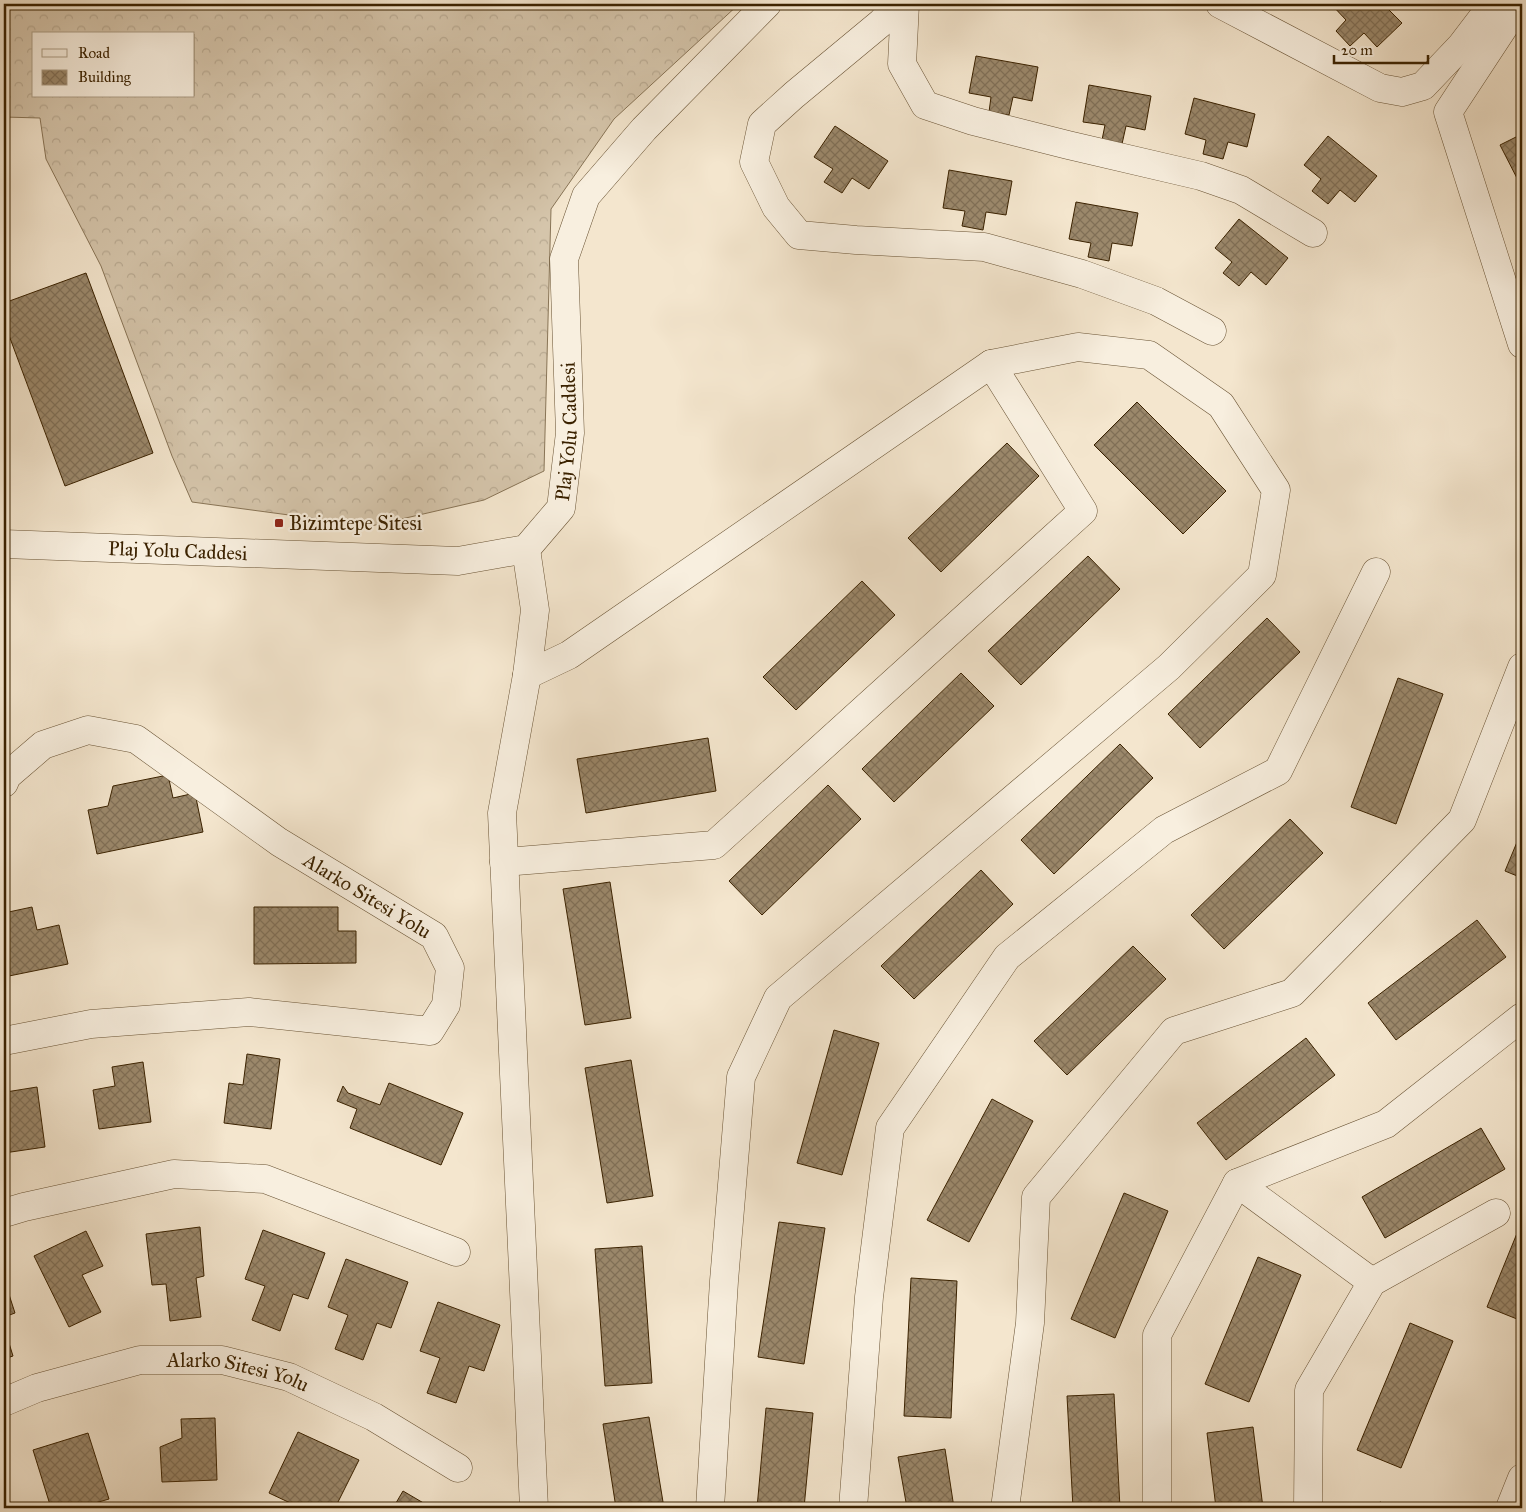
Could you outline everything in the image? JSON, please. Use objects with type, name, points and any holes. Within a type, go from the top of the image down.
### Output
[{"type":"street","name":"Plaj Yolu Caddesi","points":[[4,544],[458,561],[526,549],[562,508],[570,433],[564,260],[586,196],[644,128],[767,4]]},
{"type":"street","points":[[897,4],[882,22],[794,94],[762,124],[754,162],[776,207],[799,235],[984,247],[1091,278],[1156,301],[1212,331]]},
{"type":"street","points":[[905,4],[902,64],[925,105],[973,121],[1201,176],[1242,190],[1313,233]]},
{"type":"street","points":[[1220,4],[1380,88],[1402,92],[1422,86],[1461,46],[1493,4]]},
{"type":"street","points":[[1519,4],[1448,112],[1522,344]]},
{"type":"street","points":[[527,675],[569,655],[991,364],[1078,347],[1149,355],[1221,405],[1276,490],[1262,575],[1170,667],[778,998],[741,1078],[724,1281],[710,1508]]},
{"type":"street","points":[[504,862],[714,845],[1083,511],[991,364]]},
{"type":"street","points":[[526,549],[535,610],[527,675],[502,812],[534,1508]]},
{"type":"street","points":[[853,1508],[869,1298],[890,1128],[1007,956],[1164,830],[1278,771],[1376,572]]},
{"type":"street","points":[[1005,1508],[1030,1323],[1036,1197],[1174,1031],[1292,993],[1462,820],[1522,667]]},
{"type":"street","name":"Alarko Sitesi Yolu","points":[[4,782],[7,776],[43,746],[88,730],[136,739],[279,842],[434,936],[450,968],[446,1005],[430,1031],[249,1012],[91,1024],[4,1041]]},
{"type":"street","points":[[1157,1508],[1157,1335],[1238,1183],[1386,1124],[1522,1017]]},
{"type":"street","points":[[4,1213],[174,1174],[265,1179],[456,1252]]},
{"type":"street","points":[[1238,1183],[1372,1282]]},
{"type":"street","points":[[1308,1508],[1310,1390],[1372,1282],[1496,1213]]},
{"type":"street","name":"Alarko Sitesi Yolu","points":[[4,1402],[37,1388],[140,1360],[222,1360],[290,1377],[374,1417],[458,1468]]},
{"type":"street","points":[[1510,1508],[1522,1478]]},
{"type":"green space","points":[[4,4],[739,4],[614,119],[551,209],[544,471],[484,500],[371,526],[192,502],[172,456],[101,266],[46,159],[40,118],[4,117]]},
{"type":"building","points":[[1331,4],[1383,4],[1402,23],[1377,47],[1364,33],[1350,46],[1336,31],[1346,20]]},
{"type":"building","points":[[976,56],[1038,67],[1032,101],[1013,97],[1009,115],[989,112],[991,97],[969,93]]},
{"type":"building","points":[[1089,85],[1151,96],[1145,130],[1126,126],[1122,144],[1102,140],[1105,125],[1083,122]]},
{"type":"building","points":[[1194,98],[1255,114],[1247,147],[1228,142],[1223,159],[1203,154],[1206,140],[1185,134]]},
{"type":"building","points":[[835,126],[888,161],[869,189],[852,178],[842,193],[824,182],[833,169],[814,157]]},
{"type":"building","points":[[1522,134],[1522,185],[1521,186],[1500,145]]},
{"type":"building","points":[[1328,136],[1377,176],[1355,202],[1340,190],[1328,204],[1312,191],[1321,179],[1304,165]]},
{"type":"building","points":[[949,170],[1012,181],[1006,215],[986,212],[983,230],[962,226],[965,211],[943,208]]},
{"type":"building","points":[[1076,202],[1138,213],[1132,246],[1112,243],[1109,261],[1088,257],[1091,243],[1069,239]]},
{"type":"building","points":[[1239,219],[1288,258],[1266,285],[1251,272],[1239,286],[1223,273],[1232,262],[1215,248]]},
{"type":"building","points":[[86,273],[153,453],[65,486],[4,322],[4,303]]},
{"type":"building","points":[[1137,402],[1226,491],[1183,534],[1094,445]]},
{"type":"building","points":[[1007,443],[1039,476],[941,572],[908,538]]},
{"type":"building","points":[[1088,556],[1120,589],[1021,685],[988,651]]},
{"type":"building","points":[[862,581],[895,615],[796,710],[763,677]]},
{"type":"building","points":[[1267,618],[1300,652],[1200,748],[1168,714]]},
{"type":"building","points":[[961,673],[994,706],[894,802],[862,769]]},
{"type":"building","points":[[1398,678],[1443,694],[1396,824],[1351,807]]},
{"type":"building","points":[[708,738],[716,791],[586,813],[577,759]]},
{"type":"building","points":[[1120,744],[1153,778],[1054,874],[1021,840]]},
{"type":"building","points":[[168,775],[173,798],[195,793],[203,832],[97,854],[88,810],[108,806],[113,786]]},
{"type":"building","points":[[828,785],[861,819],[762,915],[729,881]]},
{"type":"building","points":[[1290,819],[1323,853],[1224,949],[1191,915]]},
{"type":"building","points":[[1522,830],[1522,878],[1505,871]]},
{"type":"building","points":[[981,870],[1013,904],[914,999],[881,966]]},
{"type":"building","points":[[610,882],[631,1018],[585,1025],[563,889]]},
{"type":"building","points":[[32,907],[37,930],[59,925],[68,964],[4,977],[4,913]]},
{"type":"building","points":[[254,907],[338,907],[338,931],[356,931],[356,963],[254,964]]},
{"type":"building","points":[[1477,920],[1506,957],[1396,1040],[1368,1003]]},
{"type":"building","points":[[1133,946],[1166,979],[1067,1075],[1034,1041]]},
{"type":"building","points":[[834,1030],[879,1043],[842,1175],[797,1163]]},
{"type":"building","points":[[1306,1038],[1335,1075],[1226,1160],[1197,1123]]},
{"type":"building","points":[[247,1054],[280,1059],[271,1129],[224,1123],[229,1083],[243,1085]]},
{"type":"building","points":[[631,1060],[653,1196],[607,1203],[585,1068]]},
{"type":"building","points":[[143,1062],[151,1122],[99,1129],[93,1090],[115,1086],[112,1067]]},
{"type":"building","points":[[389,1083],[463,1113],[441,1165],[350,1128],[357,1109],[337,1101],[343,1086],[348,1093],[380,1105]]},
{"type":"building","points":[[37,1087],[45,1147],[4,1153],[4,1113],[9,1112],[6,1092]]},
{"type":"building","points":[[992,1099],[1033,1121],[969,1242],[927,1220]]},
{"type":"building","points":[[1481,1128],[1505,1169],[1385,1238],[1362,1197]]},
{"type":"building","points":[[1124,1193],[1168,1211],[1115,1338],[1071,1319]]},
{"type":"building","points":[[1522,1221],[1522,1321],[1487,1307]]},
{"type":"building","points":[[779,1222],[825,1228],[804,1364],[758,1357]]},
{"type":"building","points":[[200,1227],[204,1276],[196,1278],[201,1317],[170,1321],[166,1284],[152,1285],[146,1234]]},
{"type":"building","points":[[263,1230],[325,1253],[308,1299],[293,1294],[280,1331],[252,1320],[265,1286],[245,1279]]},
{"type":"building","points":[[86,1231],[103,1266],[82,1275],[101,1312],[69,1327],[34,1256]]},
{"type":"building","points":[[642,1246],[652,1383],[605,1386],[595,1249]]},
{"type":"building","points":[[1258,1257],[1301,1275],[1249,1402],[1205,1384]]},
{"type":"building","points":[[346,1259],[408,1282],[391,1328],[377,1323],[363,1360],[335,1349],[348,1315],[328,1307]]},
{"type":"building","points":[[911,1278],[957,1281],[951,1418],[904,1416]]},
{"type":"building","points":[[4,1279],[15,1313],[4,1317]]},
{"type":"building","points":[[438,1302],[500,1325],[484,1371],[469,1366],[456,1403],[427,1393],[440,1358],[420,1351]]},
{"type":"building","points":[[1410,1323],[1453,1341],[1401,1468],[1357,1450]]},
{"type":"building","points":[[4,1327],[13,1356],[4,1359]]},
{"type":"building","points":[[1114,1394],[1120,1508],[1073,1508],[1067,1396]]},
{"type":"building","points":[[766,1408],[813,1413],[804,1508],[757,1508]]},
{"type":"building","points":[[649,1417],[664,1508],[616,1508],[603,1424]]},
{"type":"building","points":[[215,1418],[217,1480],[162,1482],[160,1447],[182,1438],[181,1419]]},
{"type":"building","points":[[1253,1427],[1263,1508],[1216,1508],[1207,1433]]},
{"type":"building","points":[[298,1432],[359,1460],[335,1508],[301,1508],[269,1493]]},
{"type":"building","points":[[88,1433],[109,1499],[78,1508],[51,1508],[33,1450]]},
{"type":"building","points":[[945,1449],[954,1508],[907,1508],[898,1457]]},
{"type":"building","points":[[403,1491],[432,1508],[393,1508]]},
{"type":"building","points":[[1381,1502],[1383,1508],[1360,1508]]},
{"type":"place","name":"Bizimtepe Sitesi","points":[[279,523]]}]
